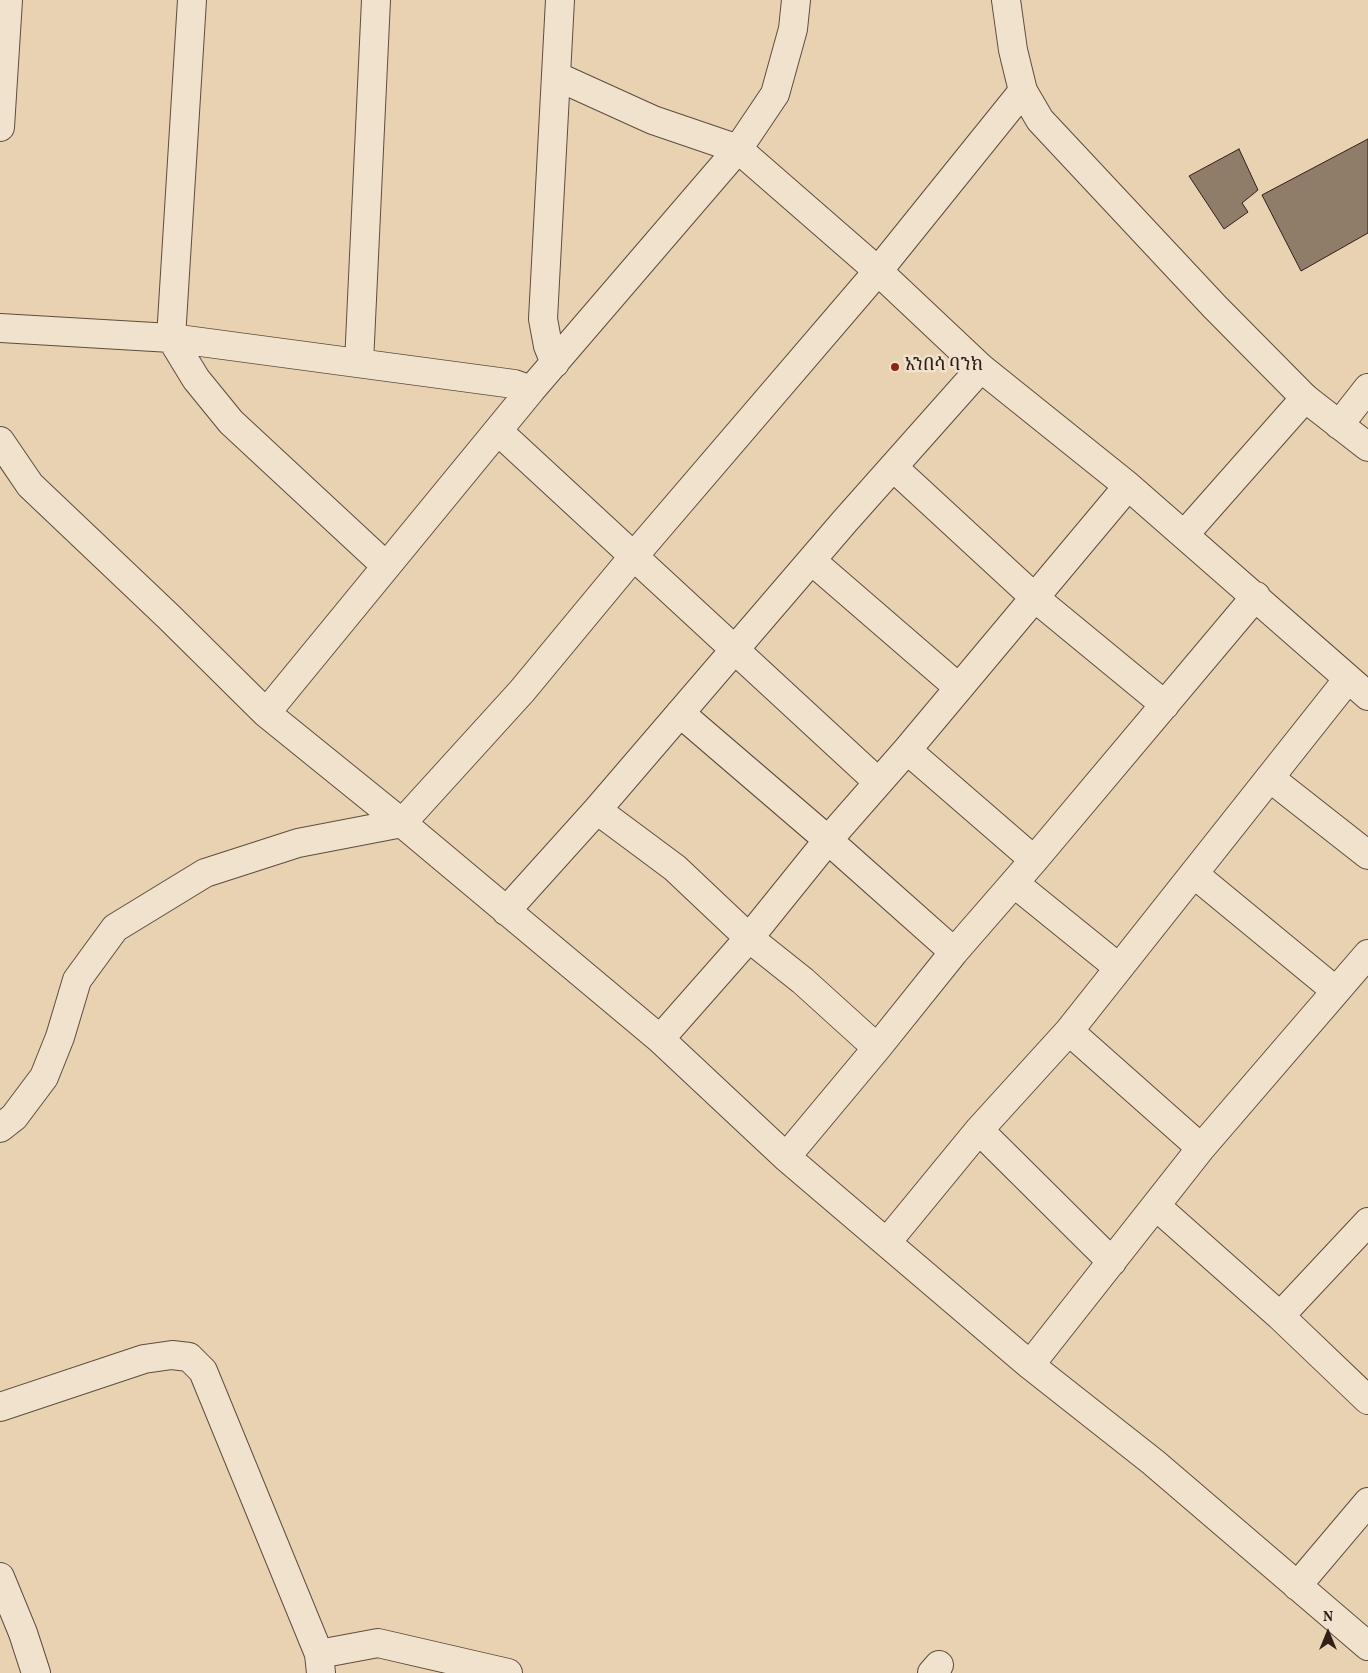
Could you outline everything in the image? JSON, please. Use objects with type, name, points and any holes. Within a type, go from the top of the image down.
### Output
[{"type":"street","points":[[0,127],[8,0]]},
{"type":"street","points":[[192,0],[171,338],[196,379],[231,422],[386,566]]},
{"type":"street","points":[[359,363],[376,0]]},
{"type":"street","points":[[555,363],[548,346],[543,319],[560,0]]},
{"type":"street","points":[[266,713],[531,390],[738,149],[775,94],[793,29],[796,0]]},
{"type":"street","points":[[1006,0],[1013,50],[1023,91],[1040,120],[1215,307],[1305,398],[1368,447]]},
{"type":"street","points":[[556,76],[653,120],[738,149],[878,271],[981,368],[1128,486],[1358,687],[1270,778],[1069,1031],[978,1130],[888,1242]]},
{"type":"street","points":[[0,1128],[14,1117],[44,1077],[60,1037],[77,980],[115,928],[205,873],[298,843],[402,823],[522,691],[633,557],[878,271],[1023,91]]},
{"type":"street","points":[[0,328],[171,338],[514,384],[531,390]]},
{"type":"street","points":[[506,911],[597,810],[812,560],[981,368]]},
{"type":"street","points":[[1339,425],[1368,388]]},
{"type":"street","points":[[1184,535],[1305,398]]},
{"type":"street","points":[[498,431],[878,782]]},
{"type":"street","points":[[0,441],[30,485],[169,617],[266,713],[402,823],[660,1039],[786,1157],[1030,1364],[1153,1462],[1368,1646]]},
{"type":"street","points":[[893,467],[1035,598],[1165,704]]},
{"type":"street","points":[[660,1039],[749,938],[828,840],[908,750],[1128,486]]},
{"type":"street","points":[[812,560],[958,688]]},
{"type":"street","points":[[786,1157],[878,1048],[954,952],[1256,596]]},
{"type":"street","points":[[680,713],[828,840],[954,952]]},
{"type":"street","points":[[908,750],[1034,860]]},
{"type":"street","points":[[1270,778],[1368,854]]},
{"type":"street","points":[[597,810],[675,868],[749,938],[803,981],[878,1048]]},
{"type":"street","points":[[1194,874],[1336,991]]},
{"type":"street","points":[[1014,883],[1119,968]]},
{"type":"street","points":[[1030,1364],[1201,1148],[1368,954]]},
{"type":"street","points":[[1069,1031],[1201,1148]]},
{"type":"street","points":[[978,1130],[1112,1262]]},
{"type":"street","points":[[1156,1206],[1280,1316],[1368,1400]]},
{"type":"street","points":[[1280,1316],[1368,1222]]},
{"type":"street","points":[[0,1407],[144,1360],[172,1355],[189,1358],[203,1370],[320,1664],[378,1643],[437,1664],[508,1673]]},
{"type":"street","points":[[1297,1586],[1368,1502]]},
{"type":"street","points":[[0,1577],[11,1635],[36,1673]]},
{"type":"building","points":[[1368,139],[1368,233],[1301,271],[1262,195]]},
{"type":"building","points":[[1239,149],[1258,190],[1242,203],[1248,212],[1224,229],[1189,176]]},
{"type":"place","name":"አንበሳ ባንክ","points":[[895,367]]}]
